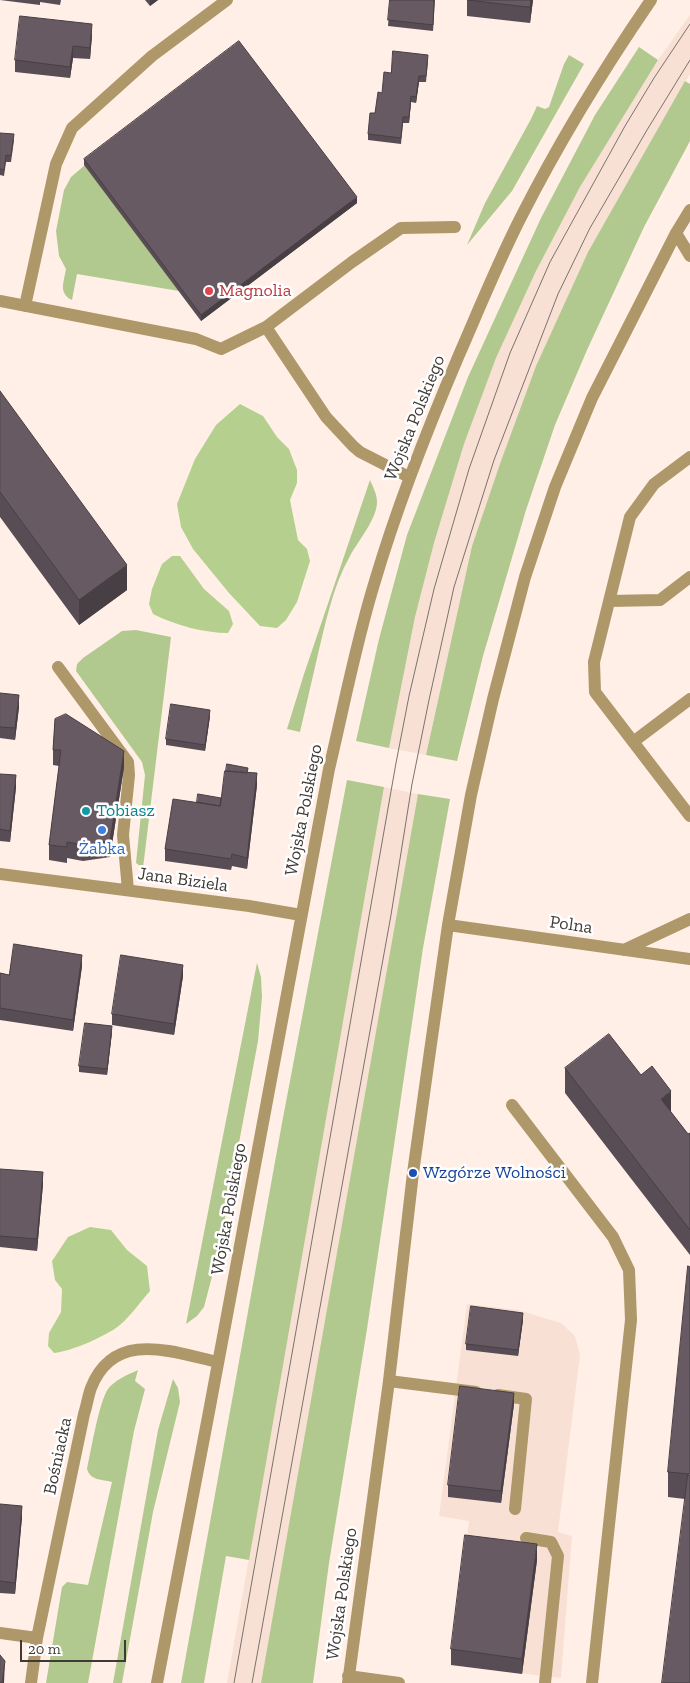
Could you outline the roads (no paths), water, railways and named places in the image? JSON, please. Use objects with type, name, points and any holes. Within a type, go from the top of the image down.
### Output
[{"type":"street","points":[[25,306],[56,164],[72,128],[152,56],[228,0]]},
{"type":"street","name":"Wojska Polskiego","points":[[157,1683],[339,722],[374,582],[409,476],[430,423],[520,218],[612,57],[651,0]]},
{"type":"street","name":"Wojska Polskiego","points":[[348,1680],[389,1381],[413,1173],[448,925],[467,812],[493,700],[525,577],[555,487],[592,398],[676,233],[690,210]]},
{"type":"street","points":[[0,301],[196,339],[221,349],[266,327],[352,262],[401,228],[455,227]]},
{"type":"street","points":[[676,233],[690,256]]},
{"type":"street","points":[[266,327],[326,417],[353,446],[360,452],[409,476]]},
{"type":"street","points":[[689,813],[595,692],[594,662],[630,517],[654,484],[690,457]]},
{"type":"street","points":[[609,601],[660,600],[690,577]]},
{"type":"street","points":[[58,667],[128,762],[129,775],[123,834],[128,890]]},
{"type":"street","points":[[633,742],[690,699]]},
{"type":"street","name":"Jana Biziela","points":[[0,874],[301,915]]},
{"type":"street","points":[[623,950],[690,919]]},
{"type":"street","name":"Polna","points":[[448,925],[690,959]]},
{"type":"street","points":[[512,1105],[613,1238],[629,1270],[631,1320],[592,1683]]},
{"type":"street","name":"Bośniacka","points":[[31,1683],[37,1638],[84,1414],[91,1388],[102,1368],[116,1356],[130,1350],[145,1349],[161,1350],[218,1362]]},
{"type":"street","points":[[389,1381],[526,1399],[515,1509]]},
{"type":"street","points":[[526,1538],[550,1542],[558,1556],[545,1683]]},
{"type":"street","points":[[0,1633],[37,1638]]},
{"type":"street","points":[[348,1680],[399,1683]]},
{"type":"tram line","points":[[234,1683],[396,763],[409,696],[434,589],[469,469],[510,353],[550,262],[625,126],[690,24]]},
{"type":"tram line","points":[[252,1683],[391,915],[412,784],[454,587],[494,460],[558,294],[590,228],[690,60]]},
{"type":"place","name":"Magnolia","points":[[209,291]]},
{"type":"place","name":"Tobiasz","points":[[86,811]]},
{"type":"place","name":"Żabka","points":[[102,830]]},
{"type":"place","name":"Wzgórze Wolności","points":[[413,1173]]}]
